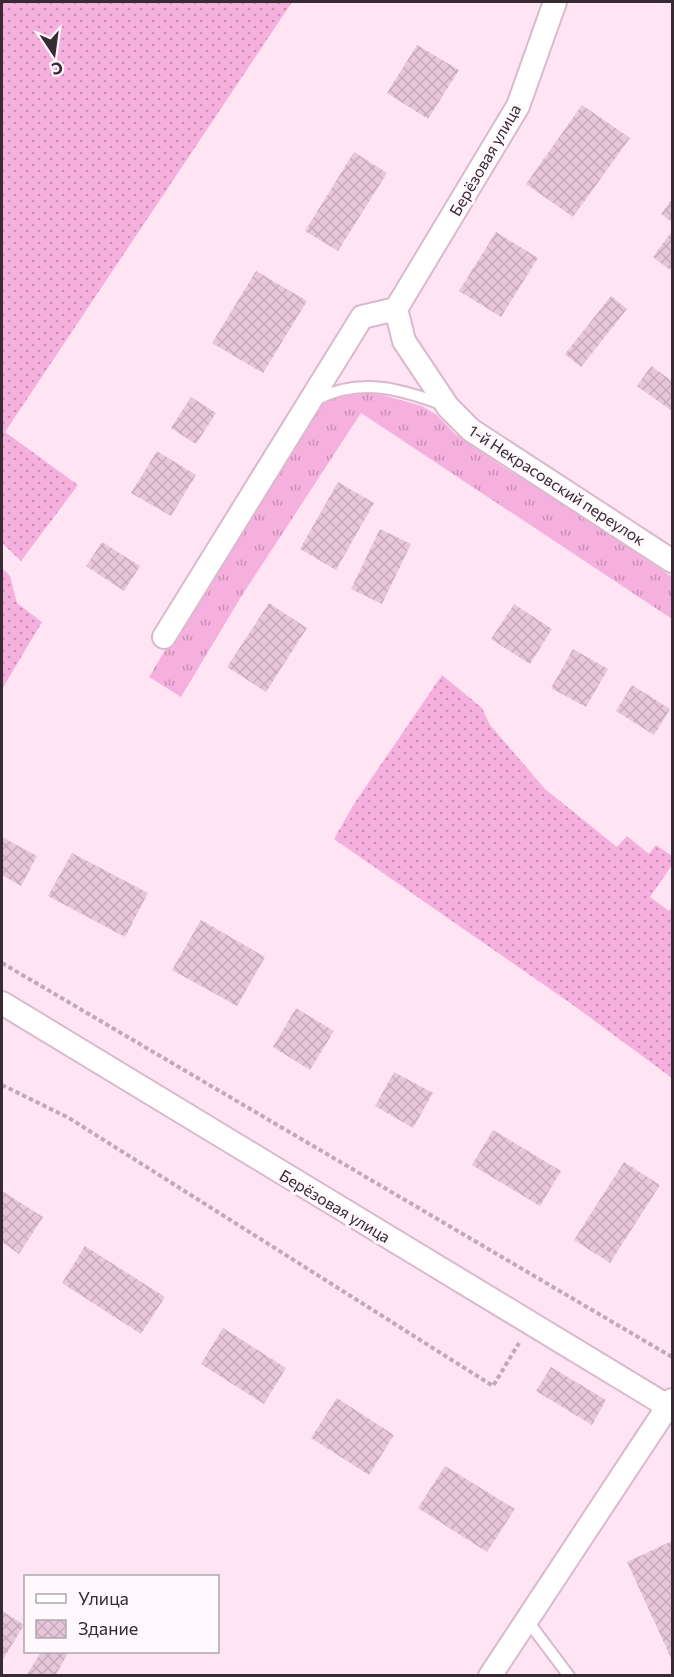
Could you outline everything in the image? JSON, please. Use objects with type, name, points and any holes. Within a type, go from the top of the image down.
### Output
[{"type":"street","name":"Берёзовая улица","points":[[396,309],[518,106],[555,2]]},
{"type":"street","points":[[164,637],[362,317],[396,309]]},
{"type":"street","name":"1-й Некрасовский переулок","points":[[396,309],[404,341],[448,407],[471,430],[672,561]]},
{"type":"street","name":"Берёзовая улица","points":[[2,1003],[531,1324],[671,1404]]},
{"type":"street","points":[[490,1676],[671,1404]]},
{"type":"lane","points":[[306,405],[331,392],[358,386],[389,388],[448,407]]},
{"type":"lane","points":[[527,1620],[569,1676]]},
{"type":"path","points":[[2,963],[672,1357]]},
{"type":"path","points":[[2,1085],[69,1118],[493,1386],[531,1324]]},
{"type":"green space","points":[[2,2],[292,2],[5,432],[78,485],[21,561],[2,543]]},
{"type":"green space","points":[[375,393],[422,406],[437,415],[454,433],[503,467],[577,513],[672,577],[672,619],[361,413],[241,597],[181,697],[149,677],[250,509],[320,406],[346,396]]},
{"type":"green space","points":[[2,568],[10,576],[17,603],[42,622],[2,689]]},
{"type":"green space","points":[[442,675],[482,708],[490,725],[545,789],[617,847],[627,836],[649,854],[656,845],[672,856],[672,865],[650,897],[669,911],[672,907],[672,1078],[573,1005],[334,839],[354,804]]},
{"type":"building","points":[[417,45],[459,70],[428,119],[387,93]]},
{"type":"building","points":[[582,105],[630,138],[573,217],[526,184]]},
{"type":"building","points":[[354,152],[387,173],[338,251],[305,231]]},
{"type":"building","points":[[672,199],[672,222],[661,214]]},
{"type":"building","points":[[672,231],[672,267],[670,270],[653,257]]},
{"type":"building","points":[[496,232],[538,258],[501,317],[459,291]]},
{"type":"building","points":[[256,271],[307,301],[263,373],[212,343]]},
{"type":"building","points":[[611,296],[627,309],[581,367],[565,354]]},
{"type":"building","points":[[651,366],[672,381],[672,411],[637,386]]},
{"type":"building","points":[[191,397],[216,413],[196,444],[171,428]]},
{"type":"building","points":[[157,451],[196,475],[171,516],[131,493]]},
{"type":"building","points":[[338,482],[374,503],[336,570],[300,549]]},
{"type":"building","points":[[380,529],[411,544],[382,604],[351,589]]},
{"type":"building","points":[[102,542],[140,566],[124,591],[86,566]]},
{"type":"building","points":[[269,603],[307,628],[266,692],[227,667]]},
{"type":"building","points":[[514,604],[552,629],[530,664],[491,639]]},
{"type":"building","points":[[573,649],[608,669],[586,707],[551,688]]},
{"type":"building","points":[[632,685],[670,709],[654,735],[616,711]]},
{"type":"building","points":[[2,837],[37,856],[21,886],[2,875]]},
{"type":"building","points":[[72,853],[148,893],[125,937],[48,896]]},
{"type":"building","points":[[201,920],[265,957],[237,1006],[172,970]]},
{"type":"building","points":[[296,1008],[334,1031],[310,1070],[273,1047]]},
{"type":"building","points":[[394,1072],[433,1093],[413,1128],[375,1106]]},
{"type":"building","points":[[493,1130],[561,1171],[540,1206],[472,1165]]},
{"type":"building","points":[[624,1162],[660,1185],[610,1263],[574,1240]]},
{"type":"building","points":[[2,1191],[43,1217],[19,1254],[2,1242]]},
{"type":"building","points":[[85,1246],[165,1297],[141,1334],[62,1283]]},
{"type":"building","points":[[223,1328],[286,1368],[264,1404],[201,1364]]},
{"type":"building","points":[[551,1367],[606,1400],[592,1425],[536,1391]]},
{"type":"building","points":[[337,1398],[394,1435],[369,1475],[311,1438]]},
{"type":"building","points":[[445,1466],[515,1509],[487,1552],[418,1508]]},
{"type":"building","points":[[672,1541],[672,1660],[627,1562]]},
{"type":"building","points":[[2,1611],[24,1625],[2,1661]]},
{"type":"building","points":[[40,1653],[68,1653],[55,1676],[26,1676]]}]
